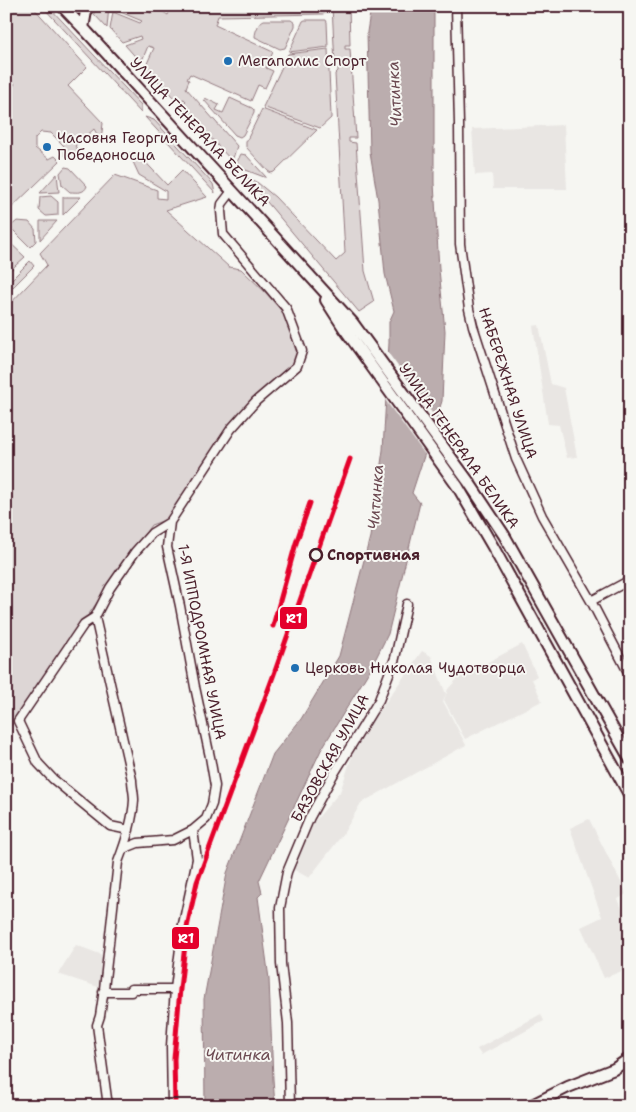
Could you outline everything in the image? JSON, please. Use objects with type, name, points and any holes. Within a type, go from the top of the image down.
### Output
[{"type":"main road","name":"УЛИЦА ГЕНЕРАЛА БЕЛИКА","points":[[62,6],[352,322],[468,480],[504,535],[630,759]]},
{"type":"main road","points":[[83,28],[87,6]]},
{"type":"main road","name":"УЛИЦА ГЕНЕРАЛА БЕЛИКА","points":[[314,280],[344,328],[458,487],[630,796]]},
{"type":"main road","points":[[578,701],[593,693]]},
{"type":"main road","points":[[530,1106],[553,1094],[614,1069],[630,1058]]},
{"type":"street","name":"НАБЕРЕЖНАЯ УЛИЦА","points":[[456,6],[460,244],[473,326],[516,459],[542,516],[630,676]]},
{"type":"street","name":"1-Я ИППОДРОМНАЯ УЛИЦА","points":[[193,830],[206,819],[212,804],[215,786],[180,606],[166,547],[170,522],[231,429],[256,401],[297,366],[302,351],[286,308],[223,234],[222,204],[232,191]]},
{"type":"street","points":[[129,830],[110,826],[53,779],[38,762],[18,721],[84,624],[95,617],[110,588],[135,552],[152,533],[170,522]]},
{"type":"street","points":[[590,601],[630,580]]},
{"type":"street","name":"БАЗОВСКАЯ УЛИЦА","points":[[290,1106],[288,1023],[281,964],[280,908],[286,872],[310,817],[332,776],[379,700],[395,659],[407,604]]},
{"type":"street","points":[[95,617],[132,780],[134,800],[129,830],[118,862],[100,1016],[97,1025],[108,1106]]},
{"type":"street","points":[[123,849],[138,843],[173,840],[193,830],[197,859],[183,924],[176,989],[171,1046],[172,1106]]},
{"type":"street","points":[[103,992],[131,992],[132,989],[176,989]]},
{"type":"shaded area","points":[[6,6],[32,6],[87,67],[68,86],[103,123],[101,141],[94,129],[75,146],[78,150],[70,157],[64,155],[64,146],[51,133],[41,132],[35,138],[35,148],[49,159],[55,156],[60,161],[6,213],[6,94],[15,84],[6,75]]},
{"type":"shaded area","points":[[42,6],[48,6],[141,105],[141,113]]},
{"type":"shaded area","points":[[96,6],[109,6],[107,28],[94,14]]},
{"type":"shaded area","points":[[113,6],[147,6],[150,13],[153,12],[151,6],[166,6],[163,12],[168,15],[172,6],[326,6],[327,12],[323,14],[218,16],[215,25],[273,52],[266,68],[273,71],[265,88],[258,85],[251,101],[190,74],[187,79],[189,80],[186,88],[237,146],[232,161],[182,107],[182,104],[186,101],[184,99],[177,101],[145,68],[154,48],[148,46],[141,63],[125,45],[141,39],[140,36],[122,42],[110,29],[113,12],[140,23],[142,21],[113,9]]},
{"type":"shaded area","points":[[332,6],[349,6],[350,45],[345,45],[345,49],[350,49],[356,138],[349,138],[349,142],[356,143],[365,271],[374,302],[359,312],[246,177],[258,183],[275,197],[336,261],[345,253],[335,74],[338,68],[335,65]]},
{"type":"shaded area","points":[[264,20],[291,20],[295,23],[285,48],[280,49],[255,37],[260,23]]},
{"type":"shaded area","points":[[326,20],[328,47],[289,52],[303,21]]},
{"type":"shaded area","points":[[328,49],[331,118],[320,128],[263,107],[288,54]]},
{"type":"shaded area","points":[[205,98],[219,105],[216,110],[223,113],[230,98],[252,108],[254,113],[243,135],[240,137],[235,135],[204,100]]},
{"type":"shaded area","points":[[262,109],[317,130],[271,173],[246,147],[246,142]]},
{"type":"shaded area","points":[[145,117],[154,120],[213,184],[215,193]]},
{"type":"shaded area","points":[[564,125],[567,189],[493,189],[492,174],[475,175],[472,129]]},
{"type":"shaded area","points":[[136,152],[167,185],[182,170],[207,197],[166,210],[229,267],[241,269],[285,315],[297,354],[295,364],[247,404],[222,437],[168,519],[151,525],[6,733],[6,308],[47,265],[40,253],[115,175],[157,190],[157,198],[166,199],[166,191],[139,175],[129,153]]},
{"type":"shaded area","points":[[241,154],[246,155],[266,177],[238,167],[237,162]]},
{"type":"shaded area","points":[[65,167],[70,168],[87,186],[84,190],[70,192],[62,185],[60,173]]},
{"type":"shaded area","points":[[57,174],[59,192],[40,193]]},
{"type":"shaded area","points":[[51,196],[58,202],[58,215],[46,216],[39,210],[40,197]]},
{"type":"shaded area","points":[[63,197],[81,197],[63,215]]},
{"type":"shaded area","points":[[17,221],[29,222],[35,229],[36,241],[30,247],[10,227]]},
{"type":"shaded area","points":[[40,221],[57,221],[40,240]]},
{"type":"shaded area","points":[[6,239],[25,257],[6,274]]},
{"type":"shaded area","points":[[30,261],[34,266],[13,287],[8,283]]},
{"type":"shaded area","points":[[539,325],[551,384],[564,388],[577,457],[567,458],[559,425],[548,424],[533,326]]},
{"type":"shaded area","points":[[522,644],[537,676],[532,679],[542,701],[465,739],[444,700],[448,689],[458,678]]},
{"type":"shaded area","points":[[422,651],[431,656],[446,694],[443,701],[466,745],[361,803],[343,834],[309,878],[291,868],[314,822],[340,792],[356,744]]},
{"type":"shaded area","points":[[589,819],[627,894],[618,899],[625,916],[622,971],[604,978],[581,927],[602,917],[570,828]]},
{"type":"shaded area","points":[[76,945],[105,956],[101,988],[58,974]]},
{"type":"shaded area","points":[[541,1014],[544,1021],[481,1055],[477,1049]]},
{"type":"water","name":"Читинка","points":[[434,6],[434,183],[445,331],[442,401],[412,493],[420,503],[388,634],[371,668],[321,750],[259,881],[262,893],[258,897],[269,979],[275,1106],[205,1106],[204,999],[227,873],[273,754],[301,719],[339,656],[370,537],[377,492],[383,450],[389,322],[394,311],[385,274],[378,200],[370,152],[367,32],[371,7]]},
{"type":"pier","points":[[386,350],[438,421],[426,456],[383,397]]},
{"type":"transit line","name":"R1","points":[[175,1106],[174,1059],[180,989],[187,927],[197,882],[274,674],[350,459]]},
{"type":"transit line","name":"R1","points":[[273,626],[296,543],[310,503]]},
{"type":"place","name":"Мегаполис Спорт","points":[[228,61]]},
{"type":"place","name":"Часовня Георгия Победоносца","points":[[47,147]]},
{"type":"place","name":"Спортивная","points":[[316,555]]},
{"type":"place","name":"Церковь Николая Чудотворца","points":[[295,668]]}]
